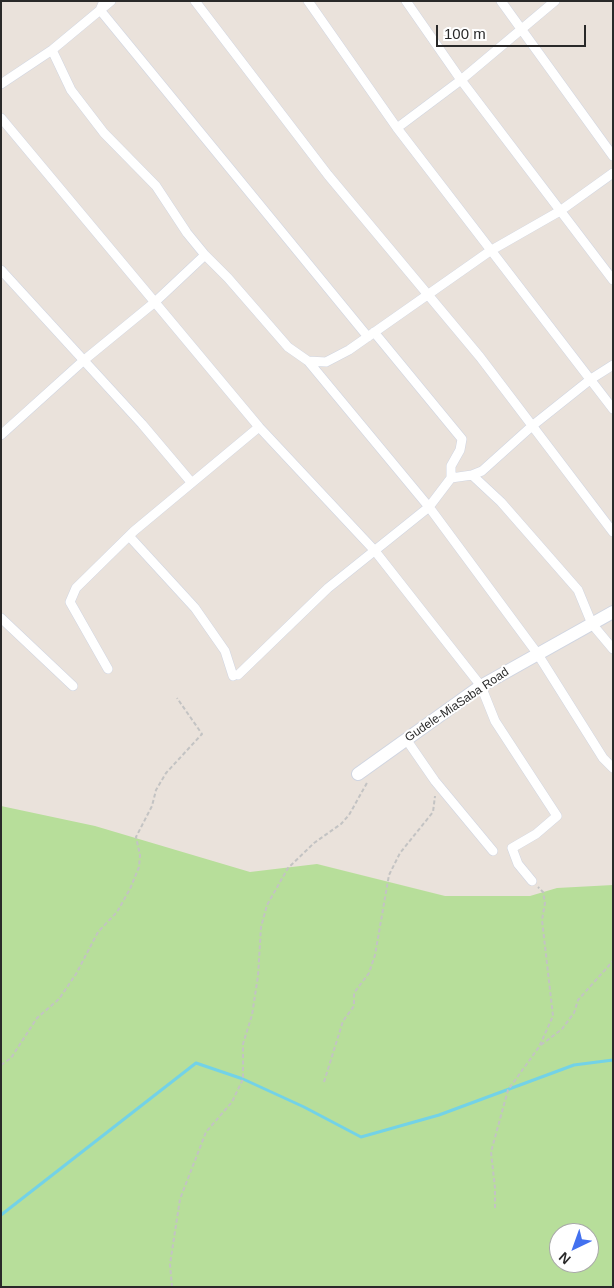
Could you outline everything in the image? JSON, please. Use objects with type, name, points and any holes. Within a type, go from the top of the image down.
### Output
[{"type":"street","points":[[1,84],[52,50],[102,6],[111,1]]},
{"type":"street","points":[[195,1],[322,168],[480,357],[613,532]]},
{"type":"street","points":[[308,1],[397,128],[613,409]]},
{"type":"street","points":[[406,1],[461,80],[613,280]]},
{"type":"street","points":[[502,1],[613,156]]},
{"type":"street","points":[[397,128],[461,80],[556,1]]},
{"type":"street","points":[[102,6],[371,335],[462,440],[460,450],[450,466],[451,478],[429,507],[328,588],[236,676],[225,651],[195,608],[129,536]]},
{"type":"street","points":[[52,50],[71,90],[104,132],[156,186],[187,233],[205,255],[288,346],[308,361],[429,507],[537,653],[603,758],[613,768]]},
{"type":"street","points":[[1,118],[259,427],[375,551],[481,686],[495,721],[557,816],[536,834],[512,848],[518,864],[532,881]]},
{"type":"street","points":[[308,361],[326,362],[371,335],[426,294],[490,251],[560,211],[613,173]]},
{"type":"street","points":[[1,435],[83,361],[155,302],[205,255]]},
{"type":"street","points":[[1,270],[191,482]]},
{"type":"street","points":[[451,478],[472,475],[482,471],[532,426],[591,379],[613,366]]},
{"type":"street","points":[[108,669],[70,602],[76,588],[129,536],[191,482],[259,427]]},
{"type":"street","points":[[472,475],[500,502],[578,590],[592,624],[613,649]]},
{"type":"street","name":"Gudele-MiaSaba Road","points":[[358,774],[481,686],[613,612]]},
{"type":"street","points":[[1,618],[72,686]]},
{"type":"street","points":[[406,739],[435,781],[492,851]]},
{"type":"path","points":[[1,1064],[11,1058],[37,1018],[59,999],[76,974],[98,932],[117,912],[130,889],[139,866],[140,855],[136,837],[152,806],[156,790],[166,773],[202,734],[177,698]]},
{"type":"path","points":[[172,1287],[170,1264],[180,1199],[206,1132],[232,1102],[243,1080],[243,1044],[252,1015],[258,976],[260,927],[267,905],[288,868],[349,814],[372,775]]},
{"type":"path","points":[[324,1082],[343,1021],[354,1006],[354,993],[368,973],[375,955],[389,875],[400,853],[432,812],[435,804],[435,781]]},
{"type":"path","points":[[495,1208],[491,1152],[504,1102],[508,1090],[539,1046],[553,1016],[542,920],[545,903],[543,892],[532,881]]},
{"type":"path","points":[[539,1046],[562,1029],[574,1013],[578,1000],[613,962]]},
{"type":"green space","points":[[1,806],[95,826],[250,872],[317,864],[445,896],[530,896],[557,888],[613,885],[613,1287],[1,1287]]},
{"type":"waterway","points":[[1,1215],[196,1063],[243,1079],[304,1107],[361,1137],[439,1115],[574,1065],[613,1060]]}]
